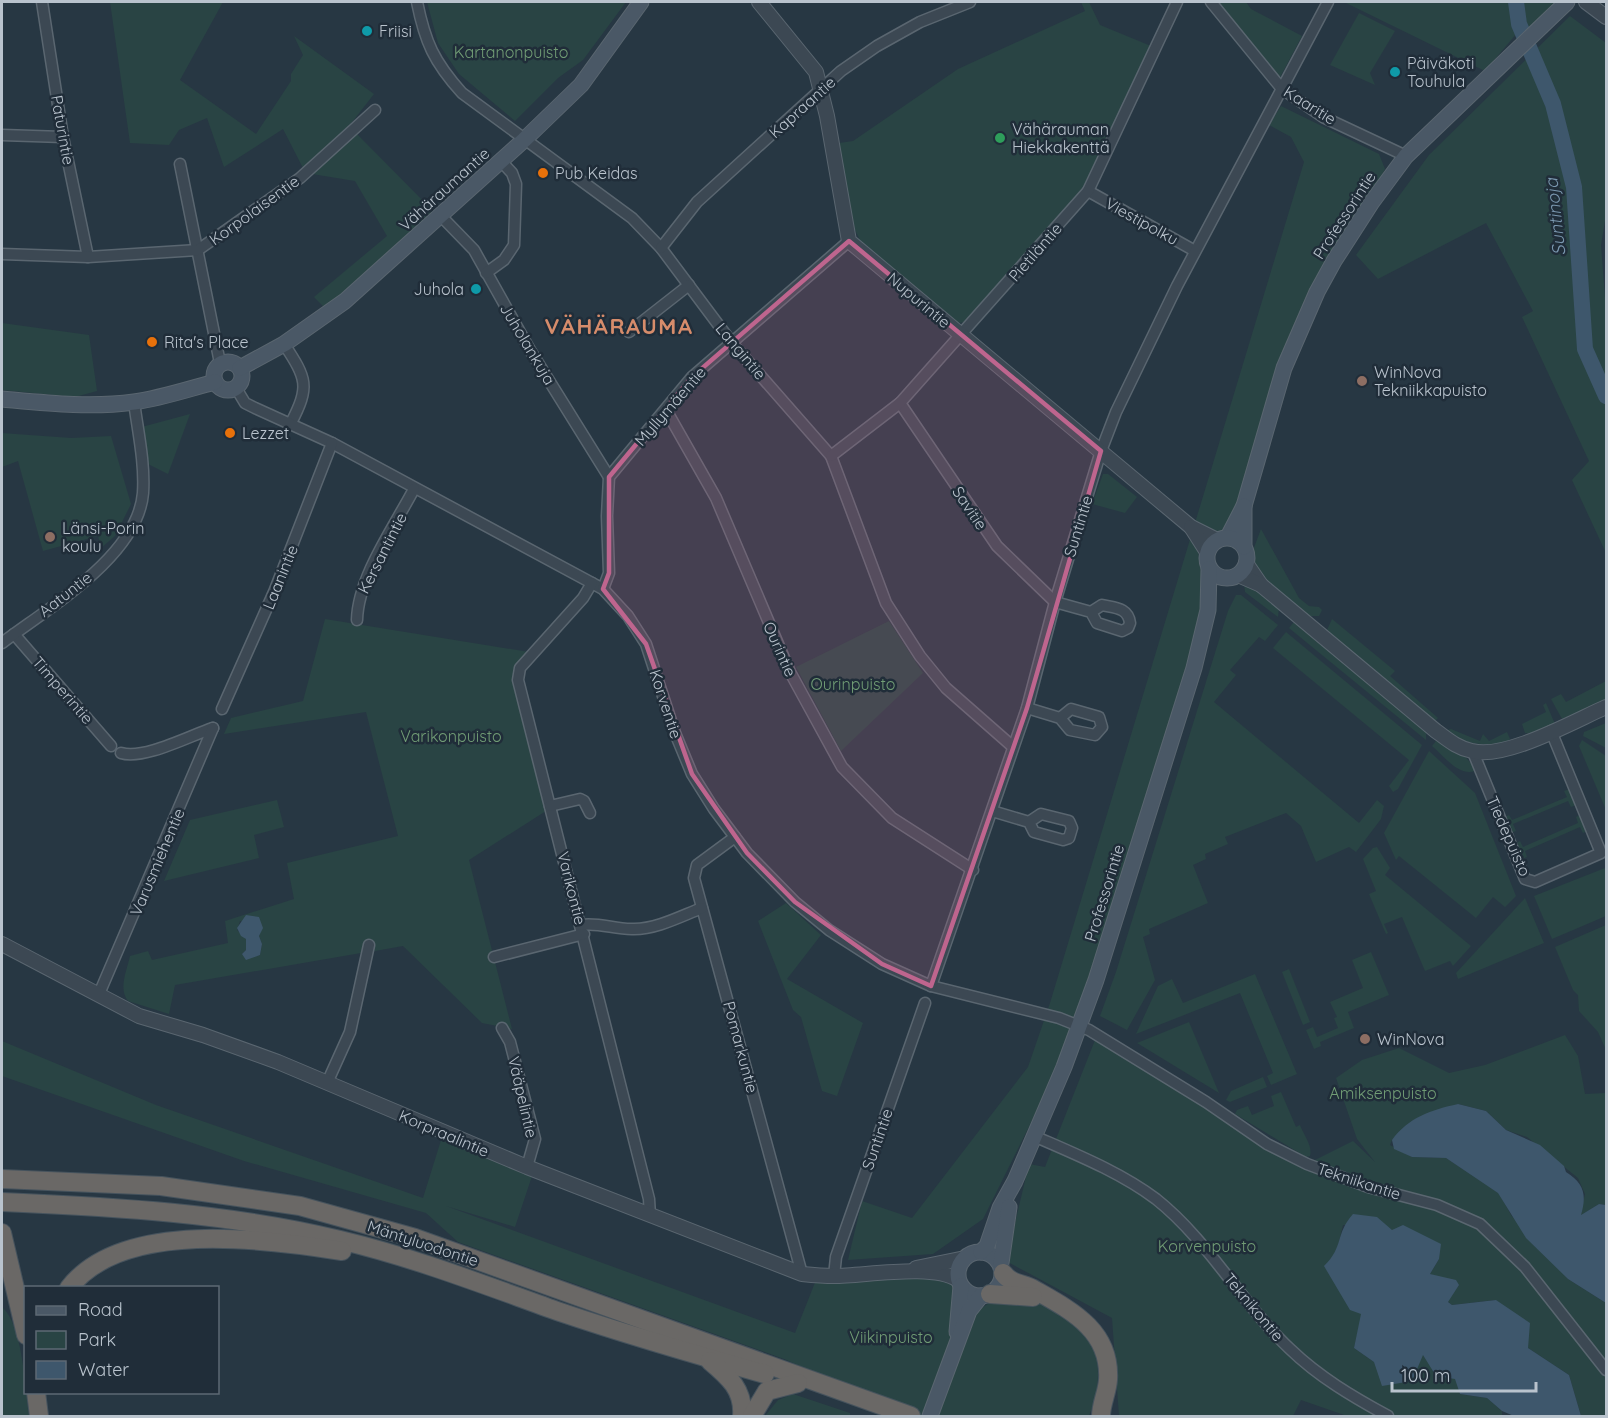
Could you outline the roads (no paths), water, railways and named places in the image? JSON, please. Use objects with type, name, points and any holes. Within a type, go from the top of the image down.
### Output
[{"type":"highway","name":"Mäntyluodontie","points":[[2,1179],[161,1186],[300,1206],[415,1238],[794,1372],[825,1387],[906,1415]]},
{"type":"highway","name":"Mäntyluodontie","points":[[2,1202],[173,1212],[255,1223],[337,1239],[397,1255],[562,1312],[704,1357],[798,1383],[825,1387]]},
{"type":"highway","points":[[2,1233],[24,1329]]},
{"type":"highway","points":[[70,1286],[86,1270],[104,1259],[130,1248],[163,1242],[258,1241],[386,1258],[397,1255]]},
{"type":"highway","points":[[1002,1268],[1009,1280],[1032,1288],[1079,1315],[1098,1338],[1107,1365],[1108,1382],[1100,1415]]},
{"type":"highway","points":[[986,1295],[1048,1298]]},
{"type":"highway","points":[[2,1298],[16,1310],[24,1329]]},
{"type":"highway","points":[[704,1357],[732,1380],[742,1404],[742,1416]]},
{"type":"highway","points":[[752,1416],[766,1391],[798,1383]]},
{"type":"main road","name":"Vähäraumantie","points":[[240,368],[284,344],[345,301],[441,216],[581,85],[641,2]]},
{"type":"main road","name":"Professorintie","points":[[1208,610],[1237,572],[1244,547],[1244,506],[1284,368],[1312,302],[1334,261],[1372,202],[1406,156],[1567,2]]},
{"type":"main road","points":[[232,362],[240,368],[242,379],[236,388],[223,390],[215,382],[214,371],[220,363],[232,362]]},
{"type":"main road","points":[[2,399],[65,405],[134,402],[215,382]]},
{"type":"main road","name":"Professorintie","points":[[981,1252],[987,1246],[1000,1208],[1035,1136],[1079,1026],[1194,668],[1208,610],[1209,569],[1217,543],[1244,506]]},
{"type":"main road","points":[[1217,543],[1237,540],[1244,547]]},
{"type":"main road","points":[[1209,569],[1216,576],[1237,572]]},
{"type":"main road","name":"Professorintie","points":[[1002,1268],[1001,1247],[1015,1181]]},
{"type":"main road","points":[[930,1416],[969,1311],[1001,1282],[1002,1268],[990,1255],[981,1252],[964,1258],[958,1270],[957,1341]]},
{"type":"main road","points":[[959,1283],[966,1291],[986,1295]]},
{"type":"street","name":"Paturintie","points":[[42,2],[63,137],[88,257]]},
{"type":"street","name":"Langintie","points":[[417,2],[431,55],[444,74],[462,93],[632,218],[661,248],[732,343],[831,456],[886,603],[920,656],[946,688],[1012,746]]},
{"type":"street","points":[[759,2],[804,54],[816,72],[822,91],[849,241]]},
{"type":"street","name":"Kapraantie","points":[[661,248],[697,202],[842,71],[877,46],[920,22],[970,2]]},
{"type":"street","name":"Pietiläntie","points":[[831,456],[900,403],[962,336],[1088,191],[1177,2]]},
{"type":"street","name":"Kaaritie","points":[[1211,2],[1282,89],[1323,117],[1406,156]]},
{"type":"street","name":"Suntintie","points":[[931,986],[973,870],[1012,746],[1027,708],[1055,602],[1101,452],[1139,360],[1328,2]]},
{"type":"street","points":[[1586,2],[1606,17]]},
{"type":"street","name":"Korpolaisentie","points":[[2,254],[88,257],[198,250],[300,178],[375,110]]},
{"type":"street","points":[[2,135],[63,137]]},
{"type":"street","points":[[486,273],[504,260],[514,245],[516,184],[512,173],[501,161]]},
{"type":"street","points":[[180,164],[220,363]]},
{"type":"street","name":"Viestipolku","points":[[1088,191],[1195,251]]},
{"type":"street","name":"Juholankuja","points":[[441,216],[474,250],[530,350],[609,477]]},
{"type":"street","name":"Nupurintie","points":[[849,241],[1191,527],[1217,543]]},
{"type":"street","name":"Myllymäentie","points":[[609,477],[692,377],[849,241]]},
{"type":"street","points":[[629,333],[689,285]]},
{"type":"street","points":[[284,344],[301,369],[305,386],[302,403],[291,423]]},
{"type":"street","name":"Korventie","points":[[236,388],[245,403],[332,443],[603,590],[628,616],[646,644],[675,734],[692,774],[735,837],[795,902],[829,930],[882,964],[931,986],[1079,1026]]},
{"type":"street","name":"Aatuntie","points":[[2,643],[104,564],[122,544],[136,522],[140,509],[143,480],[134,402]]},
{"type":"street","name":"Savitie","points":[[900,403],[997,546],[1055,602]]},
{"type":"street","name":"Ourintie","points":[[666,410],[716,498],[790,672],[842,767],[892,818],[973,870]]},
{"type":"street","name":"Laanintie","points":[[222,709],[274,592],[332,443]]},
{"type":"street","points":[[603,590],[609,573],[607,516],[609,477]]},
{"type":"street","name":"Kersantintie","points":[[357,620],[357,602],[365,582],[414,489]]},
{"type":"street","points":[[1237,572],[1261,585],[1436,731],[1460,747],[1473,752],[1508,749],[1606,707]]},
{"type":"street","name":"Varikontie","points":[[592,583],[583,598],[520,668],[518,680],[583,930],[649,1199],[650,1216]]},
{"type":"street","points":[[1055,602],[1091,612]]},
{"type":"street","name":"Timperintie","points":[[14,634],[111,746]]},
{"type":"street","points":[[1027,708],[1060,718]]},
{"type":"street","name":"Varusmiehentie","points":[[99,994],[213,728],[144,753],[129,756],[121,753]]},
{"type":"street","name":"Tiedepuisto","points":[[1473,752],[1525,879],[1535,882],[1601,853],[1551,731]]},
{"type":"street","points":[[550,806],[580,799],[590,813]]},
{"type":"street","points":[[992,811],[1029,822]]},
{"type":"street","name":"Pomarkuntie","points":[[735,837],[697,866],[694,878],[802,1274]]},
{"type":"street","points":[[494,957],[583,930],[648,928],[702,908]]},
{"type":"street","name":"Korpraalintie","points":[[2,944],[139,1016],[203,1035],[327,1083],[527,1167],[802,1274],[834,1276],[900,1272],[942,1273],[959,1283]]},
{"type":"street","points":[[327,1083],[353,1023],[369,945]]},
{"type":"street","name":"Suntintie","points":[[834,1276],[836,1257],[925,1003]]},
{"type":"street","name":"Tekniikantie","points":[[1079,1026],[1206,1102],[1267,1144],[1307,1164],[1368,1186],[1437,1205],[1480,1224],[1525,1267],[1606,1370]]},
{"type":"street","name":"Vääpelintie","points":[[502,1028],[510,1042],[535,1139],[527,1167]]},
{"type":"street","name":"Teknikontie","points":[[1035,1136],[1126,1179],[1156,1199],[1190,1230],[1289,1348],[1350,1396],[1388,1416]]},
{"type":"street","name":"Korpraalintie","points":[[900,1272],[964,1258]]},
{"type":"water","points":[[246,915],[259,917],[263,928],[259,936],[262,944],[260,955],[246,960],[242,954],[246,950],[246,939],[241,936],[237,928]]},
{"type":"water","points":[[1458,1104],[1486,1111],[1506,1130],[1540,1145],[1564,1166],[1566,1172],[1577,1181],[1582,1190],[1584,1201],[1581,1215],[1599,1204],[1606,1205],[1606,1303],[1568,1279],[1526,1238],[1498,1193],[1446,1158],[1412,1157],[1394,1149],[1392,1140],[1413,1120],[1430,1112]]},
{"type":"water","points":[[1353,1214],[1377,1217],[1392,1230],[1403,1225],[1441,1244],[1439,1259],[1430,1274],[1456,1280],[1459,1285],[1448,1302],[1452,1305],[1496,1300],[1530,1323],[1528,1348],[1569,1375],[1581,1416],[1514,1416],[1502,1411],[1487,1398],[1460,1394],[1455,1379],[1436,1376],[1423,1355],[1412,1381],[1382,1386],[1374,1362],[1354,1348],[1361,1314],[1350,1310],[1324,1266],[1334,1253],[1347,1221]]},
{"type":"waterway","name":"Suntinoja","points":[[1516,2],[1519,24],[1553,104],[1574,187],[1585,349],[1606,396]]},
{"type":"place","name":"Friisi","points":[[367,31]]},
{"type":"place","name":"Päiväkoti Touhula","points":[[1395,72]]},
{"type":"place","name":"Vähärauman Hiekkakenttä","points":[[1000,138]]},
{"type":"place","name":"Pub Keidas","points":[[543,173]]},
{"type":"place","name":"Juhola","points":[[476,289]]},
{"type":"place","name":"Rita's Place","points":[[152,342]]},
{"type":"place","name":"WinNova Tekniikkapuisto","points":[[1362,381]]},
{"type":"place","name":"Lezzet","points":[[230,433]]},
{"type":"place","name":"Länsi-Porin koulu","points":[[50,537]]},
{"type":"place","name":"WinNova","points":[[1365,1039]]},
{"type":"district","name":"VÄHÄRAUMA","points":[[619,326]]},
{"type":"park label","name":"Kartanonpuisto","points":[[511,52]]},
{"type":"park label","name":"Ourinpuisto","points":[[853,684]]},
{"type":"park label","name":"Varikonpuisto","points":[[451,736]]},
{"type":"park label","name":"Amiksenpuisto","points":[[1383,1093]]},
{"type":"park label","name":"Korvenpuisto","points":[[1207,1246]]},
{"type":"park label","name":"Viikinpuisto","points":[[891,1337]]}]
